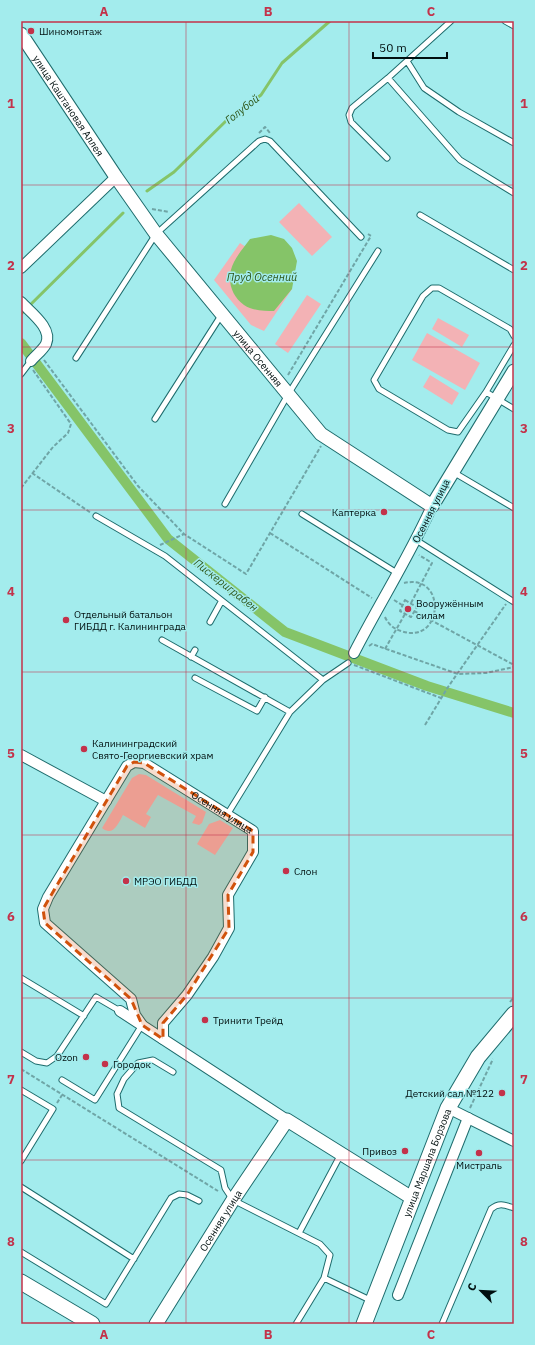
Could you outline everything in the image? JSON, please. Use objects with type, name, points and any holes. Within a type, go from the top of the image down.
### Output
[{"type":"main road","name":"улица Маршала Борзова","points":[[364,1324],[448,1108],[478,1057],[514,1014]]},
{"type":"main road","points":[[21,1282],[92,1324]]},
{"type":"street","name":"улица Каштановая Аллея","points":[[21,34],[116,177]]},
{"type":"street","name":"улица Осенняя","points":[[116,177],[160,231],[223,314],[286,389],[321,434],[432,506]]},
{"type":"street","points":[[21,268],[116,177]]},
{"type":"street","points":[[21,302],[44,326],[47,335],[46,344],[33,358]]},
{"type":"street","name":"Осенняя улица","points":[[354,653],[380,603],[416,540],[432,506],[492,395],[514,371]]},
{"type":"street","points":[[21,755],[106,801]]},
{"type":"street","name":"Осенняя улица","points":[[142,1025],[135,1015],[131,999],[45,923],[43,909],[48,897],[127,766],[134,762],[144,763],[253,831],[253,852],[228,895],[229,928],[213,957],[196,982],[163,1023],[164,1039]]},
{"type":"street","points":[[120,1011],[287,1120],[412,1198]]},
{"type":"street","points":[[448,1108],[514,1141]]},
{"type":"street","points":[[398,1296],[468,1118]]},
{"type":"street","name":"Осенняя улица","points":[[156,1324],[233,1200],[287,1120]]},
{"type":"lane","points":[[387,158],[351,122],[349,115],[352,108],[388,78],[451,21]]},
{"type":"lane","points":[[505,21],[514,26]]},
{"type":"lane","points":[[406,61],[424,88],[459,112],[514,143]]},
{"type":"lane","points":[[388,78],[460,160],[514,193]]},
{"type":"lane","points":[[76,358],[160,231],[259,141],[265,139],[270,142],[361,237]]},
{"type":"lane","points":[[420,215],[514,270]]},
{"type":"lane","points":[[225,504],[286,389],[378,251]]},
{"type":"lane","points":[[514,336],[510,329],[439,288],[432,288],[423,296],[374,380],[380,389],[448,430],[458,432],[492,395],[514,345]]},
{"type":"lane","points":[[155,419],[223,314]]},
{"type":"lane","points":[[21,374],[33,358]]},
{"type":"lane","points":[[492,395],[514,409]]},
{"type":"lane","points":[[452,471],[514,508]]},
{"type":"lane","points":[[302,514],[397,573]]},
{"type":"lane","points":[[96,516],[166,556],[221,602],[323,680]]},
{"type":"lane","points":[[416,540],[512,601]]},
{"type":"lane","points":[[210,622],[221,602]]},
{"type":"lane","points":[[162,640],[290,712]]},
{"type":"lane","points":[[191,657],[195,650]]},
{"type":"lane","points":[[227,815],[290,712],[323,680],[348,663]]},
{"type":"lane","points":[[195,678],[258,711],[265,698]]},
{"type":"lane","points":[[21,978],[84,1016]]},
{"type":"lane","points":[[21,1052],[47,1064],[57,1056],[96,997],[120,1011]]},
{"type":"lane","points":[[62,1080],[95,1100],[142,1025]]},
{"type":"lane","points":[[173,1072],[153,1060],[138,1063],[124,1079],[117,1094],[119,1108],[221,1170],[225,1188],[233,1200],[320,1244],[330,1255],[324,1278],[296,1324]]},
{"type":"lane","points":[[21,1090],[53,1110],[21,1161]]},
{"type":"lane","points":[[299,1233],[341,1153]]},
{"type":"lane","points":[[21,1187],[134,1258]]},
{"type":"lane","points":[[21,1252],[106,1304],[171,1198],[179,1194],[187,1195],[199,1201]]},
{"type":"lane","points":[[442,1324],[491,1209],[496,1205],[502,1204],[514,1208]]},
{"type":"lane","points":[[324,1278],[373,1301]]},
{"type":"path","points":[[253,137],[265,127],[270,133]]},
{"type":"path","points":[[160,231],[158,222],[174,207]]},
{"type":"path","points":[[151,213],[147,208],[169,212]]},
{"type":"path","points":[[286,389],[370,236],[365,230]]},
{"type":"path","points":[[21,488],[53,446],[68,433],[71,424],[33,358]]},
{"type":"path","points":[[33,358],[138,486],[184,534],[246,574],[327,437]]},
{"type":"path","points":[[32,473],[96,516]]},
{"type":"path","points":[[270,533],[380,603]]},
{"type":"path","points":[[164,543],[184,534]]},
{"type":"path","points":[[411,603],[432,563],[414,553]]},
{"type":"path","points":[[384,616],[386,621],[395,629],[411,635],[423,630],[432,621],[436,610],[430,589],[420,584],[408,582],[402,583]]},
{"type":"path","points":[[389,598],[403,605]]},
{"type":"path","points":[[406,600],[411,603],[417,606],[411,617],[400,611],[406,600]]},
{"type":"path","points":[[425,724],[448,686],[512,601]]},
{"type":"path","points":[[414,611],[514,666]]},
{"type":"path","points":[[385,649],[404,614]]},
{"type":"path","points":[[354,653],[372,644],[458,674],[486,673],[514,666]]},
{"type":"path","points":[[348,663],[441,698]]},
{"type":"path","points":[[21,1069],[233,1200]]},
{"type":"highlighted area","points":[[134,762],[144,763],[253,831],[253,852],[228,895],[229,928],[187,995],[163,1023],[163,1039],[142,1025],[131,999],[45,923],[43,909],[127,766]]},
{"type":"shaded area","points":[[299,203],[332,237],[312,256],[279,222]]},
{"type":"shaded area","name":"Пруд Осенний","points":[[240,243],[267,261],[292,289],[264,331],[251,325],[214,280]]},
{"type":"shaded area","points":[[307,295],[321,304],[288,353],[275,344]]},
{"type":"shaded area","points":[[438,318],[469,335],[462,347],[432,329]]},
{"type":"shaded area","points":[[427,333],[480,363],[465,390],[412,360]]},
{"type":"shaded area","points":[[430,375],[459,393],[452,405],[423,387]]},
{"type":"shaded area","points":[[139,774],[146,775],[206,812],[202,823],[199,825],[192,823],[196,816],[158,795],[146,814],[151,817],[145,828],[123,815],[115,828],[112,830],[109,831],[102,828],[132,778]]},
{"type":"shaded area","points":[[220,820],[233,828],[215,855],[197,844],[209,824]]},
{"type":"water","name":"Пруд Осенний","points":[[271,235],[284,239],[292,248],[297,261],[292,289],[274,311],[255,310],[244,305],[235,296],[231,285],[230,274],[236,259],[250,239]]},
{"type":"waterway","name":"Голубой","points":[[147,191],[174,172],[229,118],[261,95],[282,63],[330,21]]},
{"type":"waterway","name":"Голубой","points":[[21,314],[123,213]]},
{"type":"waterway","name":"Пискериграбен","points":[[21,343],[168,539],[285,632],[427,686],[514,713]]},
{"type":"place","name":"Шиномонтаж","points":[[31,31]]},
{"type":"place","name":"Каптерка","points":[[384,512]]},
{"type":"place","name":"Вооружённым силам","points":[[408,609]]},
{"type":"place","name":"Отдельный батальон ГИБДД г. Калининграда","points":[[66,620]]},
{"type":"place","name":"Калининградский Свято-Георгиевский храм","points":[[84,749]]},
{"type":"place","name":"Слон","points":[[286,871]]},
{"type":"place","name":"МРЭО ГИБДД","points":[[126,881]]},
{"type":"place","name":"Тринити Трейд","points":[[205,1020]]},
{"type":"place","name":"Ozon","points":[[86,1057]]},
{"type":"place","name":"Городок","points":[[105,1064]]},
{"type":"place","name":"Детский сал №122","points":[[502,1093]]},
{"type":"place","name":"Привоз","points":[[405,1151]]},
{"type":"place","name":"Мистраль","points":[[479,1153]]}]
